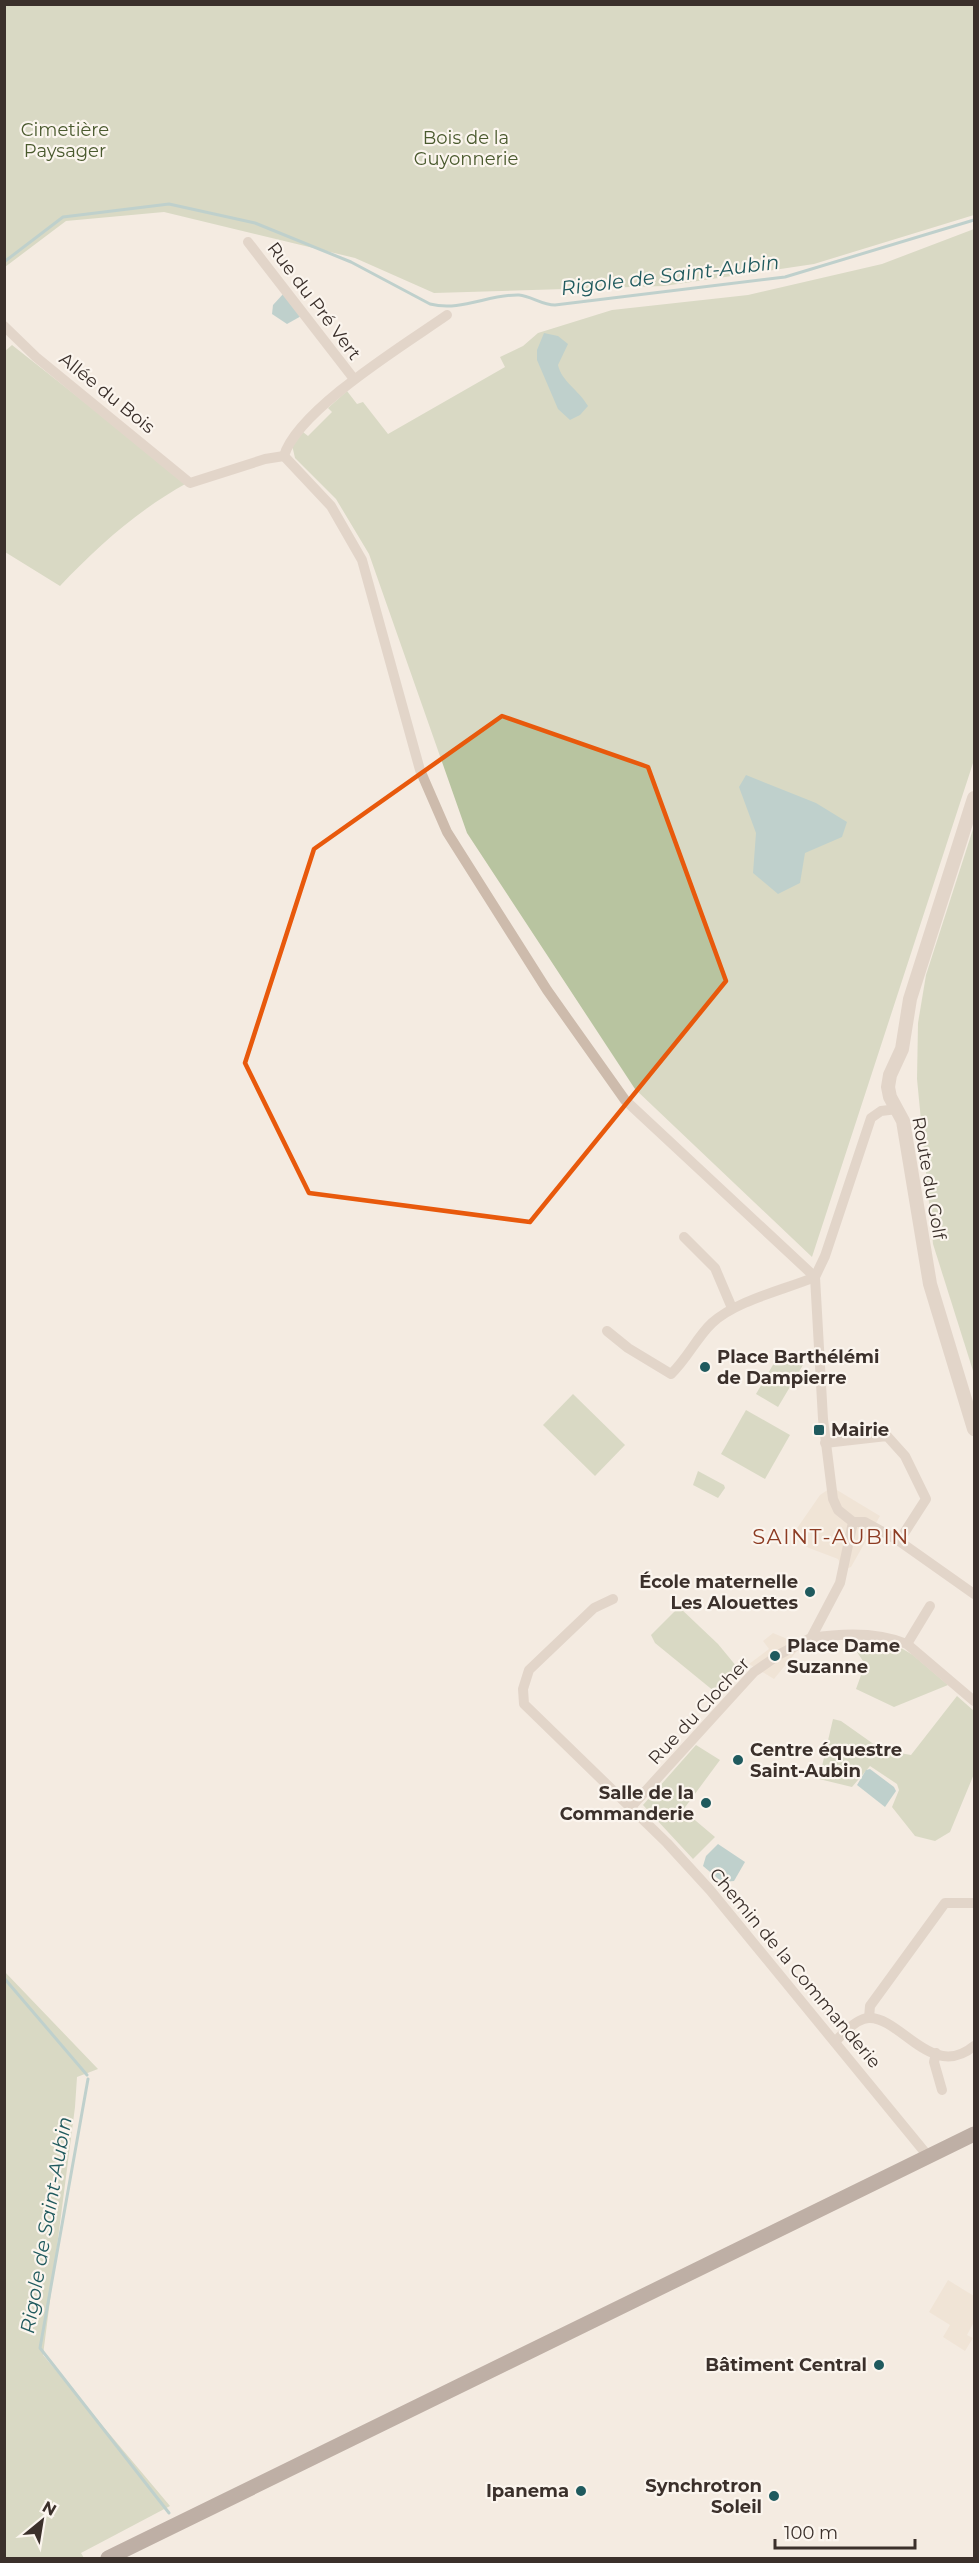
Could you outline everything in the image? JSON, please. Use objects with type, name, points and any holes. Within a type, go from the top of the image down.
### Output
[{"type":"main road","points":[[108,2559],[975,2134]]},
{"type":"street","name":"Rue du Pré Vert","points":[[248,242],[354,379]]},
{"type":"street","points":[[447,315],[354,379],[291,438],[284,456],[331,506],[362,560],[420,770],[447,832],[547,990],[625,1100],[815,1277]]},
{"type":"street","name":"Allée du Bois","points":[[4,326],[36,357],[190,483],[265,459],[284,456]]},
{"type":"street","name":"Route du Golf","points":[[975,798],[910,999],[902,1049],[890,1075],[888,1087],[903,1121],[930,1284],[975,1429]]},
{"type":"street","points":[[897,1109],[881,1111],[871,1118],[825,1256],[815,1277],[825,1443],[833,1499],[838,1510],[854,1522],[865,1522],[974,1591]]},
{"type":"street","points":[[684,1238],[715,1268],[732,1308]]},
{"type":"street","points":[[607,1331],[628,1348],[671,1374],[683,1363],[712,1323],[732,1308],[815,1277]]},
{"type":"street","points":[[825,1443],[887,1436],[905,1456],[926,1498],[898,1541]]},
{"type":"street","points":[[812,1638],[840,1583],[854,1522]]},
{"type":"street","name":"Chemin de la Commanderie","points":[[613,1599],[594,1608],[529,1670],[523,1689],[524,1704],[632,1806],[710,1890],[928,2156]]},
{"type":"street","points":[[907,1644],[930,1606]]},
{"type":"street","points":[[812,1638],[854,1635],[894,1639],[907,1644],[975,1701]]},
{"type":"street","name":"Rue du Clocher","points":[[632,1806],[754,1672],[780,1654],[812,1638]]},
{"type":"street","points":[[869,2018],[870,2006],[945,1903],[975,1903]]},
{"type":"street","points":[[835,2042],[855,2024],[869,2018],[879,2019],[916,2044],[936,2054],[960,2054],[975,2046]]},
{"type":"street","points":[[936,2054],[934,2062],[942,2090]]},
{"type":"highlighted area","points":[[502,716],[648,767],[726,981],[530,1222],[309,1193],[245,1063],[314,849]]},
{"type":"green space","name":"Bois de la Guyonnerie","points":[[5,4],[974,5],[974,215],[814,264],[664,286],[434,293],[355,258],[164,212],[66,221],[5,267]]},
{"type":"green space","points":[[974,229],[974,760],[812,1257],[635,1089],[467,833],[369,554],[336,499],[295,458],[292,445],[303,432],[308,436],[332,412],[328,408],[347,391],[357,404],[363,402],[388,434],[505,367],[500,357],[523,346],[538,333],[612,310],[748,295],[882,264]]},
{"type":"green space","points":[[12,345],[187,483],[152,505],[119,530],[60,586],[5,552],[4,352]]},
{"type":"green space","points":[[974,826],[974,1374],[933,1244],[917,1079],[918,1023],[926,975]]},
{"type":"green space","points":[[781,1351],[803,1365],[778,1407],[756,1394]]},
{"type":"green space","points":[[573,1394],[625,1445],[595,1476],[543,1425]]},
{"type":"green space","points":[[746,1410],[790,1435],[765,1479],[721,1454]]},
{"type":"green space","points":[[698,1471],[724,1485],[725,1488],[718,1498],[693,1485]]},
{"type":"green space","points":[[679,1607],[718,1644],[737,1667],[715,1692],[655,1643],[651,1635]]},
{"type":"green space","points":[[851,1643],[901,1648],[913,1655],[948,1685],[894,1707],[856,1689],[865,1664]]},
{"type":"green space","points":[[957,1696],[974,1711],[974,1774],[950,1832],[935,1841],[915,1836],[892,1807],[899,1790],[897,1784],[870,1766],[852,1787],[819,1779],[833,1719],[841,1721],[882,1750],[911,1755]]},
{"type":"green space","points":[[696,1745],[720,1760],[683,1810],[715,1837],[693,1859],[643,1805]]},
{"type":"green space","points":[[4,1971],[98,2069],[77,2077],[43,2355],[170,2506],[81,2553],[84,2558],[5,2558]]},
{"type":"shaded area","points":[[832,1487],[880,1516],[851,1567],[843,1570],[838,1559],[809,1548],[791,1537],[820,1495]]},
{"type":"shaded area","name":"Place Dame Suzanne","points":[[773,1633],[802,1645],[774,1679],[749,1664],[769,1649],[763,1641]]},
{"type":"shaded area","points":[[948,2280],[974,2296],[974,2322],[967,2335],[973,2338],[965,2351],[943,2337],[950,2325],[929,2312]]},
{"type":"water","points":[[284,293],[303,315],[287,324],[272,314],[273,305]]},
{"type":"water","points":[[544,333],[558,336],[568,344],[558,365],[563,376],[588,406],[580,415],[570,420],[558,409],[537,360],[537,350]]},
{"type":"water","points":[[746,775],[816,803],[847,822],[842,837],[805,853],[800,883],[778,894],[753,873],[756,833],[739,787]]},
{"type":"water","points":[[870,1769],[896,1791],[885,1807],[857,1785],[866,1770]]},
{"type":"water","points":[[718,1844],[745,1862],[734,1881],[722,1882],[703,1866],[706,1856]]},
{"type":"waterway","name":"Rigole de Saint-Aubin","points":[[4,262],[63,217],[169,204],[255,223],[351,262],[430,304],[453,306],[508,295],[519,295],[555,305],[785,277],[974,220]]},
{"type":"waterway","name":"Rigole de Saint-Aubin","points":[[4,1978],[87,2075]]},
{"type":"waterway","name":"Rigole de Saint-Aubin","points":[[88,2079],[40,2348],[169,2513]]},
{"type":"place","name":"Place Barthélémi de Dampierre","points":[[705,1367]]},
{"type":"place","name":"Mairie","points":[[819,1430]]},
{"type":"place","name":"École maternelle Les Alouettes","points":[[810,1592]]},
{"type":"place","name":"Place Dame Suzanne","points":[[775,1656]]},
{"type":"place","name":"Centre équestre Saint-Aubin","points":[[738,1760]]},
{"type":"place","name":"Salle de la Commanderie","points":[[706,1803]]},
{"type":"place","name":"Bâtiment Central","points":[[879,2365]]},
{"type":"place","name":"Ipanema","points":[[581,2491]]},
{"type":"place","name":"Synchrotron Soleil","points":[[774,2496]]},
{"type":"district","name":"SAINT-AUBIN","points":[[831,1536]]},
{"type":"park label","name":"Cimetière Paysager","points":[[65,140]]}]
